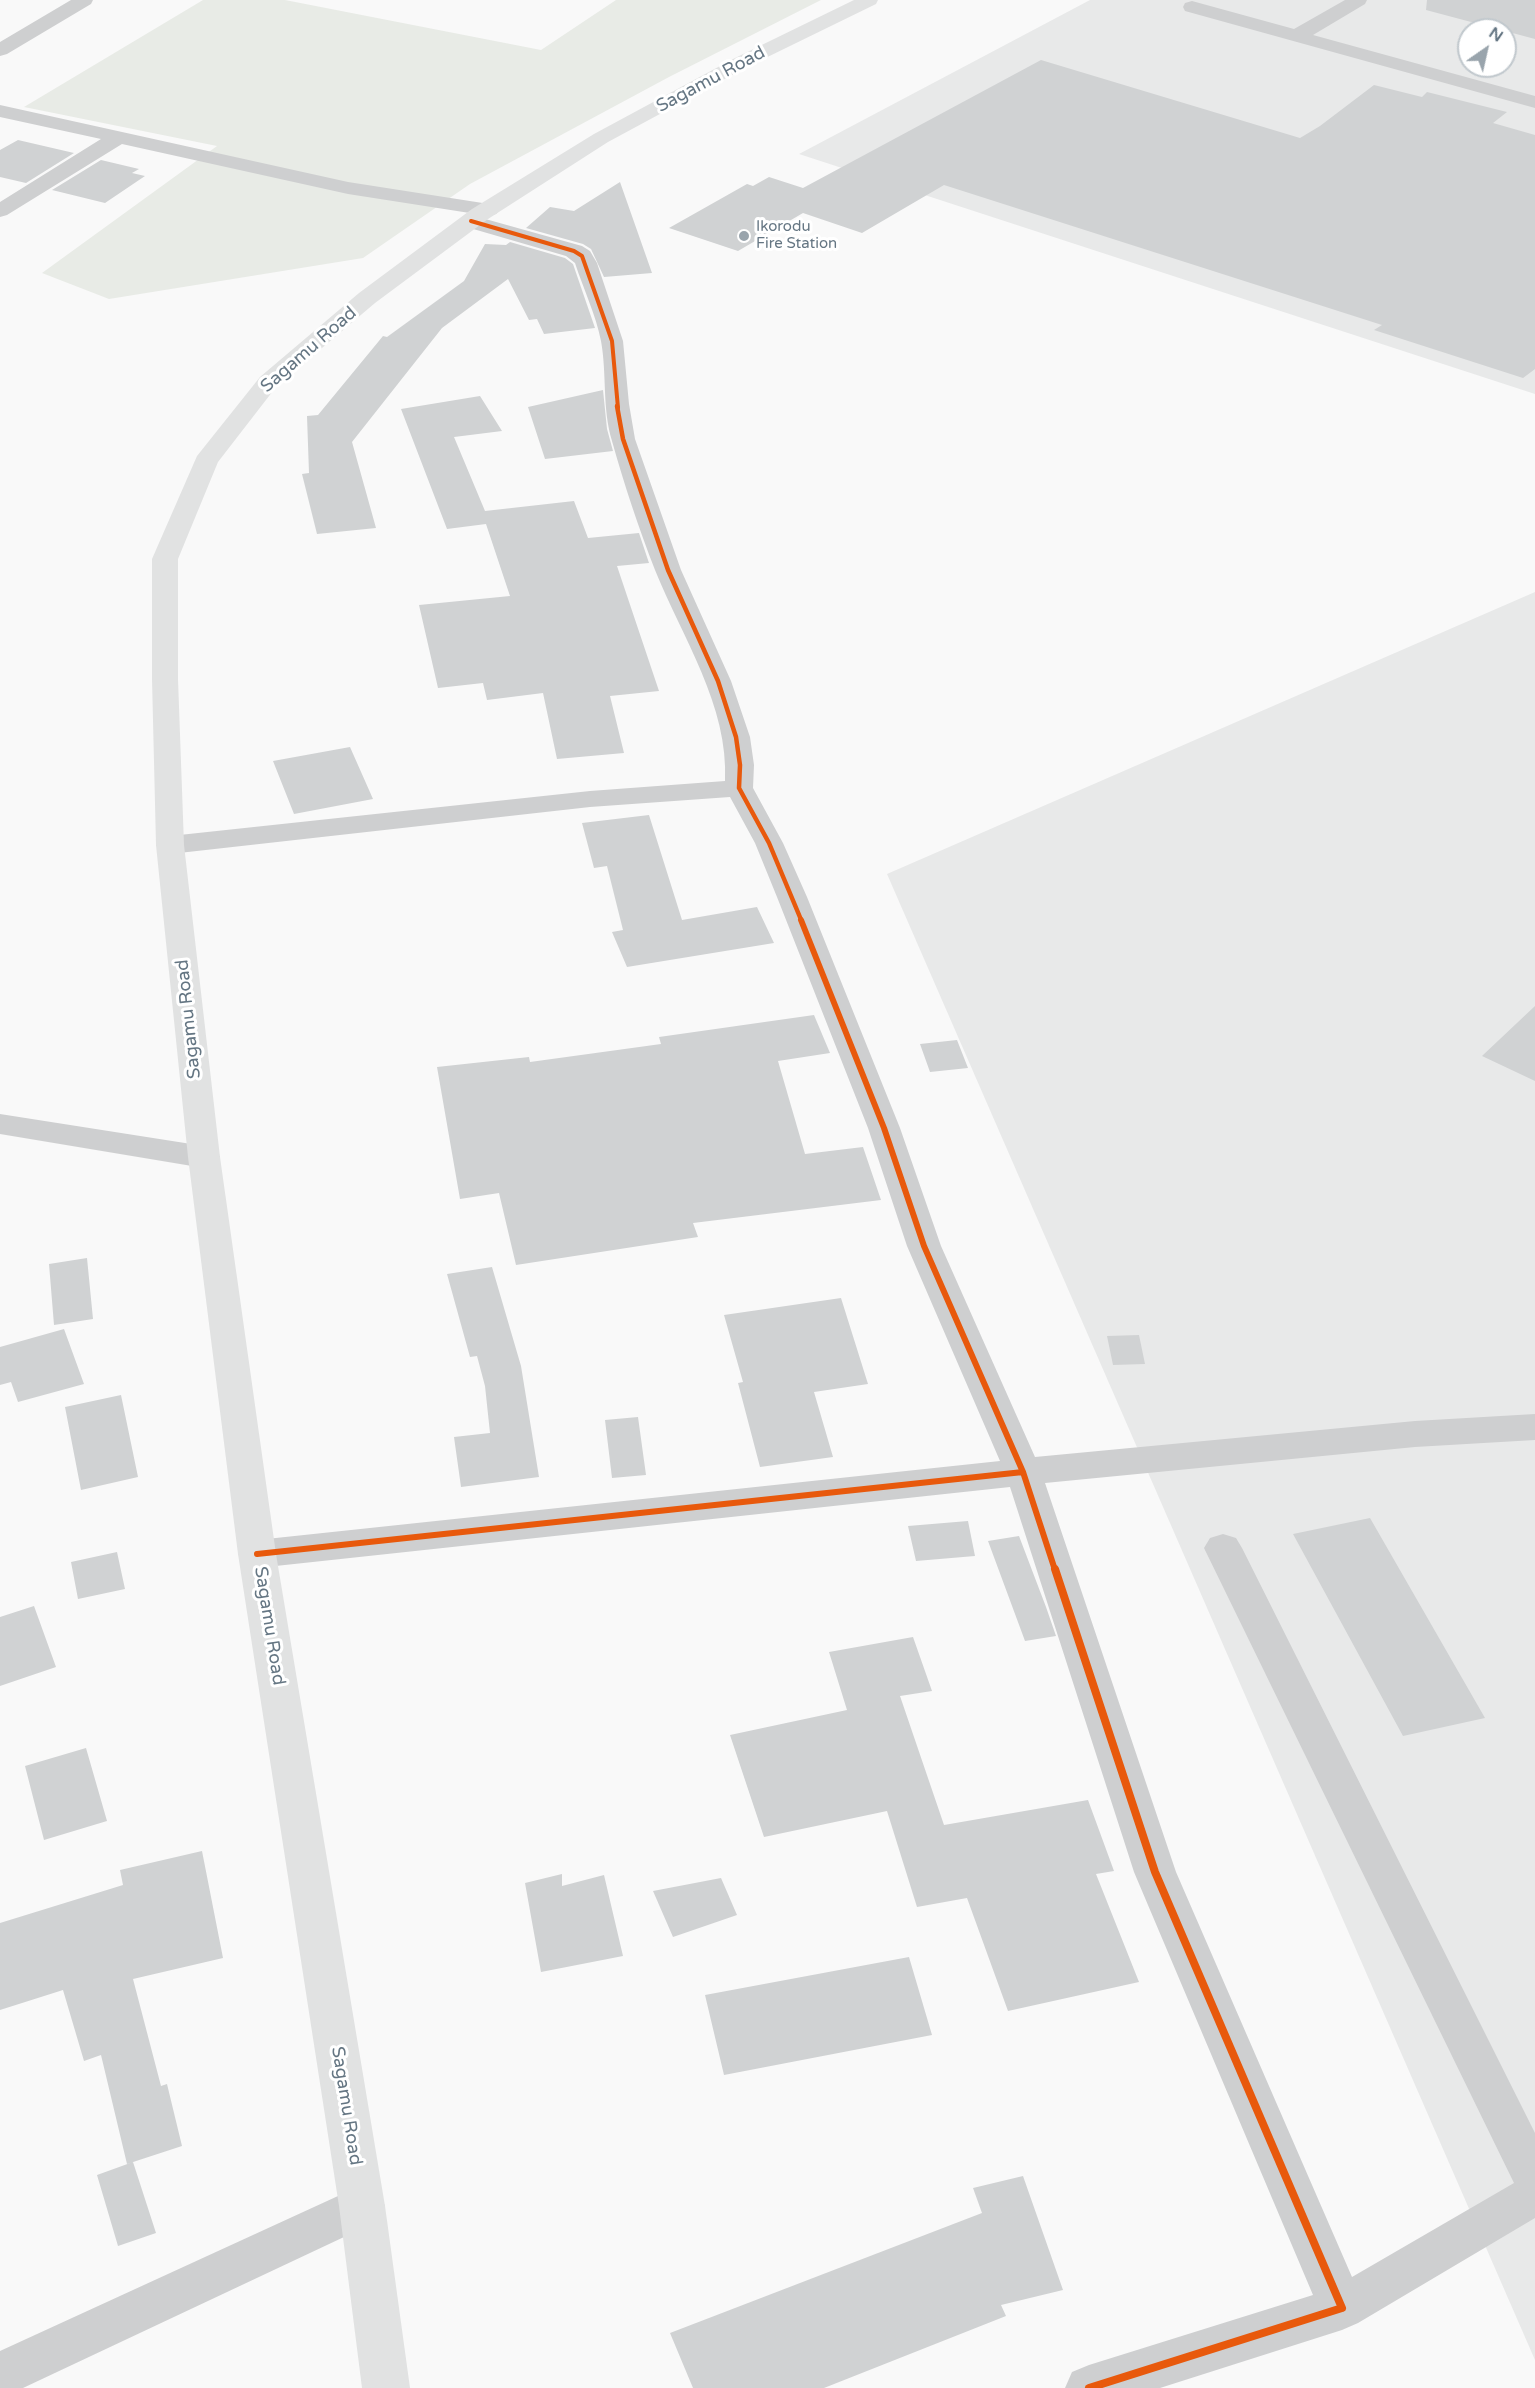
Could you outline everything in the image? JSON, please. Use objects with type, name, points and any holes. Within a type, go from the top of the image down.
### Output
[{"type":"highway","name":"Sagamu Road","points":[[386,2388],[362,2206],[257,1554],[204,1157],[170,844],[165,679],[165,559],[206,460],[268,382],[367,298],[480,215],[601,138],[740,63],[869,0]]},
{"type":"street","points":[[0,50],[84,0]]},
{"type":"street","points":[[1295,37],[1358,0]]},
{"type":"street","points":[[1192,7],[1535,102]]},
{"type":"street","points":[[0,111],[480,215],[574,250],[582,256],[612,341],[622,440],[668,570],[718,681],[736,737],[740,765],[739,788],[769,843],[792,897],[884,1128],[924,1246],[1023,1472],[1155,1872],[1342,2308]]},
{"type":"street","points":[[0,211],[119,137]]},
{"type":"street","points":[[170,844],[579,800],[739,788]]},
{"type":"street","points":[[0,1124],[204,1157]]},
{"type":"street","points":[[257,1554],[1023,1472],[1415,1434],[1535,1427]]},
{"type":"street","points":[[1223,1548],[1535,2179]]},
{"type":"street","points":[[1089,2388],[1342,2308],[1535,2194]]},
{"type":"street","points":[[0,2375],[362,2206]]},
{"type":"shaded area","points":[[203,0],[285,0],[541,50],[616,0],[821,0],[669,77],[470,184],[363,258],[109,299],[42,273],[217,146],[24,107]]},
{"type":"shaded area","points":[[1090,0],[1535,0],[1535,394],[799,154]]},
{"type":"shaded area","points":[[1535,592],[1535,2360],[887,874]]},
{"type":"building","points":[[1427,0],[1535,0],[1535,39],[1517,34],[1517,18],[1457,18],[1426,10]]},
{"type":"building","points":[[1041,60],[1300,138],[1320,126],[1374,85],[1422,97],[1427,92],[1507,112],[1493,123],[1535,135],[1535,369],[1523,378],[1374,330],[1382,325],[944,185],[862,233],[803,213],[738,251],[669,228],[747,184],[753,186],[769,177],[803,188]]},
{"type":"building","points":[[18,140],[74,153],[26,183],[0,177],[0,150]]},
{"type":"building","points":[[101,160],[139,169],[132,173],[145,176],[105,203],[52,190]]},
{"type":"building","points":[[620,182],[652,273],[604,277],[591,249],[583,244],[526,228],[550,207],[574,211]]},
{"type":"building","points":[[510,242],[565,258],[573,264],[595,328],[544,334],[537,319],[529,320],[508,279],[442,328],[352,442],[376,528],[317,534],[302,474],[309,473],[307,416],[318,415],[383,336],[387,337],[464,281],[485,244],[506,245]]},
{"type":"building","points":[[603,390],[607,429],[613,451],[545,459],[528,407]]},
{"type":"building","points":[[480,396],[502,431],[454,437],[485,511],[574,501],[588,538],[639,533],[649,563],[617,566],[659,691],[610,696],[624,753],[557,759],[543,693],[487,700],[483,683],[438,688],[419,605],[510,596],[486,524],[447,529],[401,409]]},
{"type":"building","points":[[350,747],[373,799],[294,814],[273,761]]},
{"type":"building","points":[[649,815],[682,920],[757,907],[774,943],[627,967],[612,932],[623,930],[607,866],[594,868],[582,823]]},
{"type":"building","points":[[1535,1006],[1535,1081],[1482,1056]]},
{"type":"building","points":[[814,1015],[830,1053],[778,1061],[805,1154],[863,1147],[881,1200],[693,1223],[698,1237],[516,1265],[499,1193],[460,1199],[437,1067],[529,1057],[530,1062],[661,1044],[659,1037]]},
{"type":"building","points":[[957,1040],[968,1068],[930,1072],[920,1044]]},
{"type":"building","points":[[87,1258],[93,1319],[54,1325],[49,1264]]},
{"type":"building","points":[[492,1267],[521,1366],[539,1477],[461,1487],[454,1437],[490,1433],[485,1386],[477,1356],[470,1357],[447,1274]]},
{"type":"building","points":[[841,1298],[868,1384],[814,1392],[833,1457],[760,1467],[738,1383],[743,1382],[724,1315]]},
{"type":"building","points":[[64,1329],[84,1384],[18,1402],[11,1382],[0,1385],[0,1347]]},
{"type":"building","points":[[1139,1335],[1145,1364],[1113,1365],[1107,1336]]},
{"type":"building","points":[[121,1395],[138,1477],[81,1490],[65,1407]]},
{"type":"building","points":[[638,1417],[646,1475],[612,1478],[605,1420]]},
{"type":"building","points":[[1370,1518],[1485,1718],[1403,1736],[1293,1534]]},
{"type":"building","points":[[968,1521],[975,1556],[916,1561],[908,1526]]},
{"type":"building","points":[[1019,1536],[1056,1636],[1025,1641],[988,1541]]},
{"type":"building","points":[[117,1552],[125,1589],[78,1599],[71,1562]]},
{"type":"building","points":[[34,1606],[56,1667],[0,1686],[0,1617]]},
{"type":"building","points":[[913,1637],[932,1691],[900,1696],[944,1825],[1088,1800],[1114,1871],[1096,1874],[1139,1982],[1008,2011],[967,1898],[917,1907],[887,1811],[764,1837],[730,1735],[847,1710],[829,1652]]},
{"type":"building","points":[[86,1748],[107,1821],[44,1840],[25,1766]]},
{"type":"building","points":[[202,1851],[223,1958],[133,1979],[161,2086],[167,2084],[182,2146],[127,2164],[101,2055],[84,2061],[63,1990],[0,2010],[0,1923],[123,1885],[120,1870]]},
{"type":"building","points":[[562,1874],[562,1886],[604,1875],[623,1956],[541,1972],[525,1883]]},
{"type":"building","points":[[721,1878],[737,1915],[673,1937],[653,1891]]},
{"type":"building","points":[[909,1957],[932,2035],[724,2075],[705,1995]]},
{"type":"building","points":[[133,2162],[156,2233],[118,2246],[97,2175]]},
{"type":"building","points":[[1023,2176],[1063,2290],[1001,2305],[1006,2316],[824,2388],[693,2388],[670,2333],[982,2213],[973,2188]]},
{"type":"cycle path","points":[[471,221],[574,251],[582,256],[586,263],[612,341],[617,404],[623,439],[668,570],[718,681],[736,737],[740,765],[739,788],[769,843],[792,897],[884,1128],[924,1246],[1023,1472],[1155,1872],[1342,2308],[1089,2388]]},
{"type":"cycle path","points":[[257,1554],[1023,1472]]},
{"type":"place","name":"Ikorodu Fire Station","points":[[744,236]]}]
